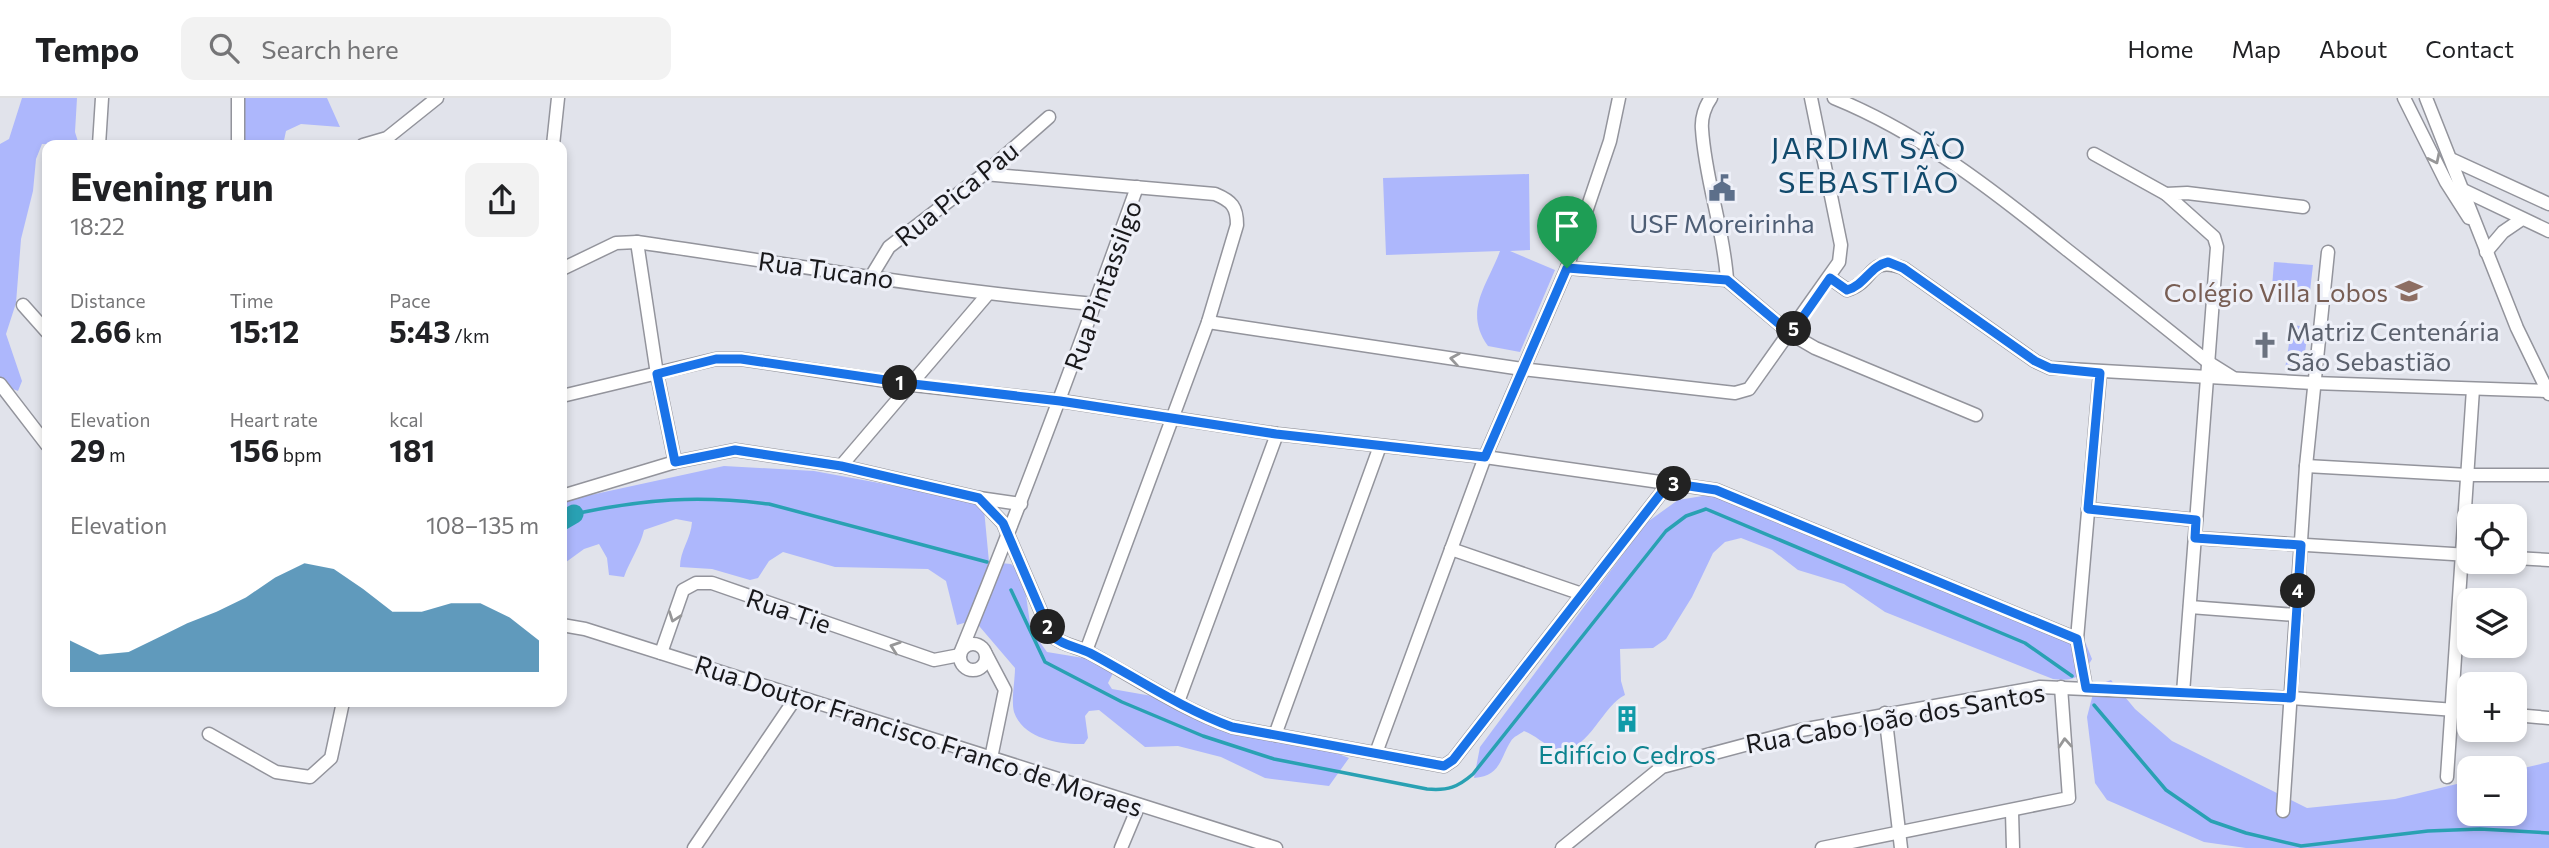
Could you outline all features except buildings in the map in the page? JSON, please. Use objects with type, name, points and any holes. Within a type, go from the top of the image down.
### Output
[{"type":"street","points":[[99,140],[102,98]]},
{"type":"street","points":[[238,98],[238,140]]},
{"type":"street","points":[[391,140],[437,98]]},
{"type":"street","points":[[554,140],[558,98]]},
{"type":"street","points":[[1376,753],[1485,457],[1567,268],[1610,141],[1619,98]]},
{"type":"street","points":[[1711,98],[1706,105],[1701,127],[1725,249],[1727,280]]},
{"type":"street","points":[[1208,322],[1522,369],[1735,393],[1749,389],[1791,334],[1839,262],[1840,245],[1811,98]]},
{"type":"street","points":[[2404,98],[2446,182],[2479,235]]},
{"type":"street","points":[[1830,278],[1847,290],[1857,288],[1877,265],[1888,262],[1903,268],[2035,361],[2050,368],[2100,373],[2548,393],[2486,252],[2465,192],[2426,98]]},
{"type":"street","points":[[1814,114],[1829,101],[1836,99],[1920,140],[2010,204],[2208,362],[2232,377]]},
{"type":"street","name":"Rua Pica Pau","points":[[872,275],[888,247],[984,174],[1049,117]]},
{"type":"street","points":[[2094,154],[2166,194],[2214,237],[2217,247],[2183,694]]},
{"type":"street","points":[[2452,160],[2549,204]]},
{"type":"street","points":[[984,174],[1215,194],[1228,200],[1237,209],[1237,225],[1208,322],[1087,651]]},
{"type":"street","points":[[2446,182],[2549,231]]},
{"type":"street","name":"Rua Pintassilgo","points":[[960,653],[1001,558],[1137,187]]},
{"type":"street","points":[[2166,194],[2303,207]]},
{"type":"street","points":[[2198,223],[2197,211],[2208,196]]},
{"type":"street","points":[[2486,252],[2503,232],[2522,219]]},
{"type":"street","points":[[637,242],[657,374],[675,462]]},
{"type":"street","name":"Rua Tucano","points":[[567,267],[616,243],[637,242],[872,275],[987,295],[1095,304]]},
{"type":"street","points":[[2283,811],[2306,466],[2328,251]]},
{"type":"street","points":[[1567,268],[1727,280],[1791,334],[1815,348],[1976,415]]},
{"type":"street","points":[[841,466],[987,295]]},
{"type":"street","points":[[23,305],[42,326]]},
{"type":"street","points":[[567,395],[716,359],[741,359],[913,384],[1060,401],[1276,434],[1485,457],[1716,490],[2077,639]]},
{"type":"street","points":[[2086,688],[2077,639],[2100,373]]},
{"type":"street","points":[[0,384],[42,439]]},
{"type":"street","points":[[2467,504],[2473,389]]},
{"type":"street","points":[[1178,702],[1276,434]]},
{"type":"street","points":[[1275,735],[1380,446]]},
{"type":"street","points":[[567,494],[675,462],[735,450],[841,466],[979,498],[1021,504]]},
{"type":"street","points":[[2306,466],[2468,475],[2549,475]]},
{"type":"street","points":[[979,498],[996,514],[1009,535],[1051,635],[1060,643],[1087,651],[1203,717],[1232,727],[1444,766],[1453,760],[1669,483]]},
{"type":"street","points":[[2088,509],[2196,520]]},
{"type":"street","points":[[2195,538],[2457,554]]},
{"type":"street","points":[[1451,549],[1582,594]]},
{"type":"street","points":[[1001,558],[1013,559],[1023,565]]},
{"type":"street","points":[[2527,559],[2549,560]]},
{"type":"street","points":[[2447,777],[2464,574]]},
{"type":"street","name":"Rua Tie","points":[[661,653],[684,590],[696,583],[712,583],[934,660],[960,653]]},
{"type":"street","points":[[2190,607],[2297,615]]},
{"type":"street","points":[[975,616],[984,664],[976,670]]},
{"type":"street","name":"Rua Doutor Francisco Franco de Moraes","points":[[567,626],[661,653],[1276,848]]},
{"type":"street","points":[[991,758],[1005,690],[1004,683],[983,650],[970,645],[960,653],[962,665],[1004,683]]},
{"type":"street","name":"Rua Cabo João dos Santos","points":[[1562,848],[1662,766],[1801,730],[2040,687],[2291,698],[2457,710]]},
{"type":"street","points":[[1822,848],[1900,831],[2012,812],[2069,798],[2061,687]]},
{"type":"street","points":[[694,848],[797,696]]},
{"type":"street","points":[[209,733],[276,772],[310,777],[331,758],[342,707]]},
{"type":"street","points":[[1885,713],[1901,848]]},
{"type":"street","points":[[2527,716],[2549,718]]},
{"type":"street","points":[[1121,848],[1139,805]]},
{"type":"street","points":[[2012,812],[2013,848]]},
{"type":"shaded area","points":[[22,98],[77,98],[75,132],[77,140],[42,140],[36,159],[33,191],[21,239],[16,303],[6,334],[22,381],[18,391],[0,384],[0,144],[9,139]]},
{"type":"shaded area","points":[[238,98],[327,98],[340,127],[301,124],[286,131],[284,140],[240,140]]},
{"type":"shaded area","points":[[1529,174],[1530,250],[1510,251],[1555,270],[1520,352],[1488,346],[1478,321],[1480,298],[1500,251],[1386,255],[1383,178]]},
{"type":"shaded area","points":[[2274,262],[2313,265],[2310,291],[2272,287]]},
{"type":"shaded area","points":[[2292,325],[2308,327],[2303,370],[2285,369]]},
{"type":"shaded area","points":[[724,466],[814,471],[966,499],[984,509],[989,562],[1011,564],[1023,575],[1031,630],[1047,652],[1108,662],[1116,667],[1108,683],[1112,689],[1152,696],[1227,728],[1302,739],[1349,758],[1329,786],[1265,778],[1221,757],[1178,746],[1145,747],[1099,710],[1089,711],[1085,716],[1088,738],[1084,744],[1043,738],[1025,729],[1014,712],[1015,668],[974,620],[957,625],[946,581],[928,569],[835,567],[783,552],[769,561],[758,578],[750,580],[712,569],[680,567],[692,522],[676,519],[644,530],[624,577],[609,575],[607,558],[599,544],[584,549],[567,561],[567,500]]},
{"type":"shaded area","points":[[1721,493],[2072,635],[2086,644],[2092,659],[2076,677],[2066,680],[2053,679],[1885,612],[1844,584],[1798,570],[1772,550],[1741,538],[1725,542],[1713,553],[1692,597],[1666,639],[1653,648],[1620,649],[1621,681],[1625,695],[1616,701],[1584,739],[1565,750],[1553,748],[1524,731],[1512,740],[1495,770],[1483,777],[1474,778],[1480,747],[1646,523],[1678,500]]},
{"type":"shaded area","points":[[2111,680],[2135,709],[2172,741],[2307,808],[2395,799],[2457,784],[2457,826],[2527,826],[2527,767],[2549,762],[2549,848],[2246,848],[2204,842],[2107,800],[2095,783],[2087,717],[2095,686]]},
{"type":"waterway","points":[[574,514],[671,500],[769,504],[987,562]]},
{"type":"waterway","points":[[1011,590],[1045,662],[1122,702],[1203,736],[1274,759],[1427,789],[1452,787],[1473,774],[1666,531],[1686,516],[1706,509],[2025,643],[2072,676]]},
{"type":"waterway","points":[[567,518],[574,514]]},
{"type":"waterway","points":[[2094,705],[2166,790],[2211,821],[2246,833],[2301,846],[2428,831],[2480,829],[2549,833]]},
{"type":"place","name":"USF Moreirinha","points":[[1722,188]]},
{"type":"place","name":"Colégio Villa Lobos","points":[[2409,291]]},
{"type":"place","name":"Matriz Centenária São Sebastião","points":[[2265,345]]},
{"type":"place","name":"Edifício Cedros","points":[[1627,719]]},
{"type":"district","name":"JARDIM SÃO SEBASTIÃO","points":[[1869,163]]},
{"type":"route","points":[[1888,262],[1903,268],[2035,361],[2050,368],[2100,373],[2088,509],[2196,520],[2195,538],[2301,545],[2291,698],[2086,688],[2077,639],[1941,586],[1716,490],[1669,483],[1453,760],[1444,766],[1232,727],[1203,717],[1087,651],[1060,643],[1051,635],[1003,523],[979,498],[841,466],[735,450],[675,462],[657,374],[716,359],[741,359],[913,384],[1060,401],[1276,434],[1485,457],[1567,268],[1727,280],[1791,334],[1830,278],[1847,290],[1857,288],[1877,265],[1888,262]]}]
